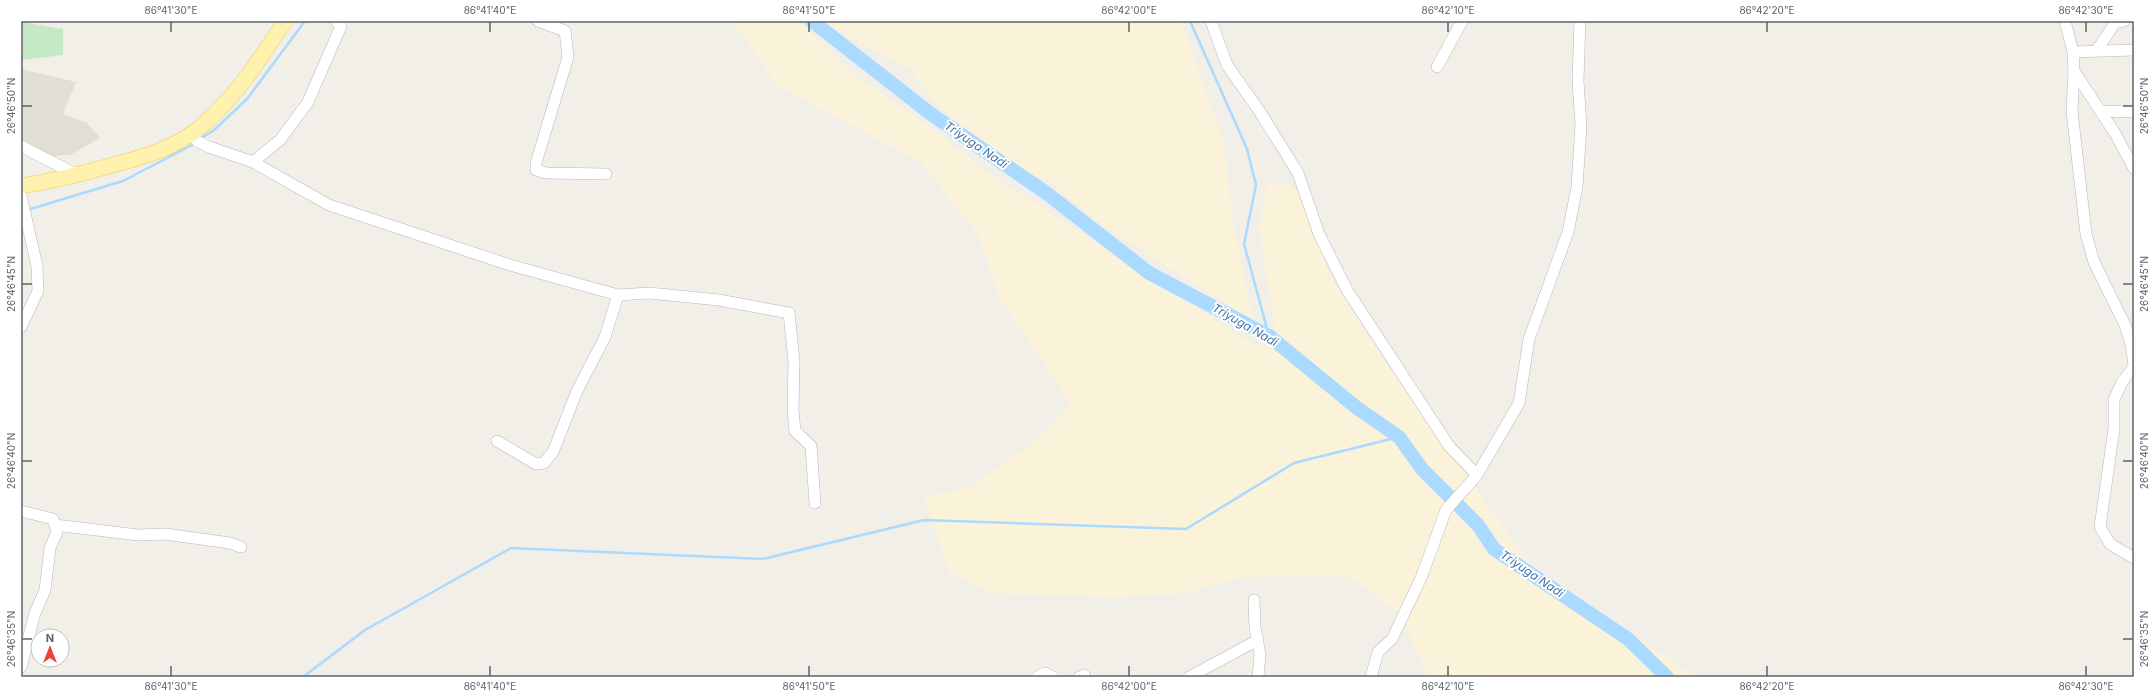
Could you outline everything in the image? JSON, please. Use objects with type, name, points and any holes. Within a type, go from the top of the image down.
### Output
[{"type":"main road","points":[[21,186],[47,182],[146,157],[181,141],[203,125],[235,94],[285,21]]},
{"type":"street","points":[[253,162],[280,140],[308,102],[341,26],[336,21]]},
{"type":"street","points":[[538,21],[565,30],[568,57],[536,163],[536,170],[546,173],[606,174]]},
{"type":"street","points":[[1210,21],[1227,65],[1260,112],[1298,173],[1319,234],[1347,290],[1449,446],[1477,475]]},
{"type":"street","points":[[1437,67],[1462,21]]},
{"type":"street","points":[[1371,677],[1378,652],[1392,639],[1421,578],[1446,510],[1477,475],[1519,402],[1529,338],[1568,232],[1577,187],[1581,125],[1578,81],[1580,21]]},
{"type":"street","points":[[2065,21],[2073,52],[2074,71],[2072,111],[2086,234],[2094,262],[2125,325],[2131,344],[2134,366],[2122,382],[2114,400],[2114,429],[2100,527],[2110,544],[2134,558]]},
{"type":"street","points":[[2098,50],[2115,23],[2124,21]]},
{"type":"street","points":[[2073,52],[2134,50]]},
{"type":"street","points":[[2074,71],[2100,111],[2134,169]]},
{"type":"street","points":[[2100,111],[2134,112]]},
{"type":"street","points":[[190,134],[197,141],[209,147],[253,162],[329,205],[503,263],[618,295],[657,294],[719,300],[789,313],[794,361],[793,410],[795,431],[811,446],[815,503]]},
{"type":"street","points":[[21,146],[77,175]]},
{"type":"street","points":[[21,196],[37,266],[38,291],[21,328]]},
{"type":"street","points":[[497,441],[536,464],[544,463],[553,452],[578,390],[605,338],[618,295]]},
{"type":"street","points":[[21,512],[53,519],[57,532],[50,548],[45,590],[34,613],[21,667]]},
{"type":"street","points":[[55,525],[138,535],[165,534],[230,543],[241,547]]},
{"type":"street","points":[[1254,600],[1255,627],[1260,655],[1258,677]]},
{"type":"street","points":[[1189,677],[1258,640]]},
{"type":"street","points":[[1038,677],[1045,673],[1053,677]]},
{"type":"street","points":[[1079,677],[1084,675],[1085,677]]},
{"type":"shaded area","points":[[21,69],[76,82],[63,114],[87,123],[100,138],[70,155],[51,156],[21,143]]},
{"type":"green space","points":[[21,22],[63,29],[63,55],[21,60]]},
{"type":"sand","points":[[732,21],[798,21],[856,76],[925,124],[990,174],[1257,347],[1276,333],[1259,229],[1268,181],[1298,189],[1330,275],[1382,357],[1549,591],[1630,633],[1696,677],[1433,677],[1426,669],[1399,613],[1350,577],[1284,575],[1239,578],[1186,593],[1112,597],[991,593],[949,572],[924,497],[969,488],[1021,452],[1053,424],[1070,402],[999,297],[979,236],[921,162],[778,86]]},
{"type":"sand","points":[[820,21],[1178,21],[1185,33],[1223,140],[1233,220],[1253,321],[1098,222],[1050,182],[1006,163],[982,141],[940,108],[910,69]]},
{"type":"waterway","points":[[200,139],[214,130],[247,99],[305,21]]},
{"type":"waterway","name":"Triyuga Nadi","points":[[812,21],[931,114],[1045,192],[1149,273],[1269,336],[1357,408],[1399,437],[1422,469],[1478,525],[1494,549],[1628,639],[1667,677]]},
{"type":"waterway","points":[[1190,21],[1247,149],[1256,185],[1244,244],[1269,336]]},
{"type":"waterway","points":[[27,210],[123,181],[194,144]]},
{"type":"waterway","points":[[303,677],[365,630],[511,548],[763,559],[924,520],[1186,529],[1294,463],[1399,437]]}]
